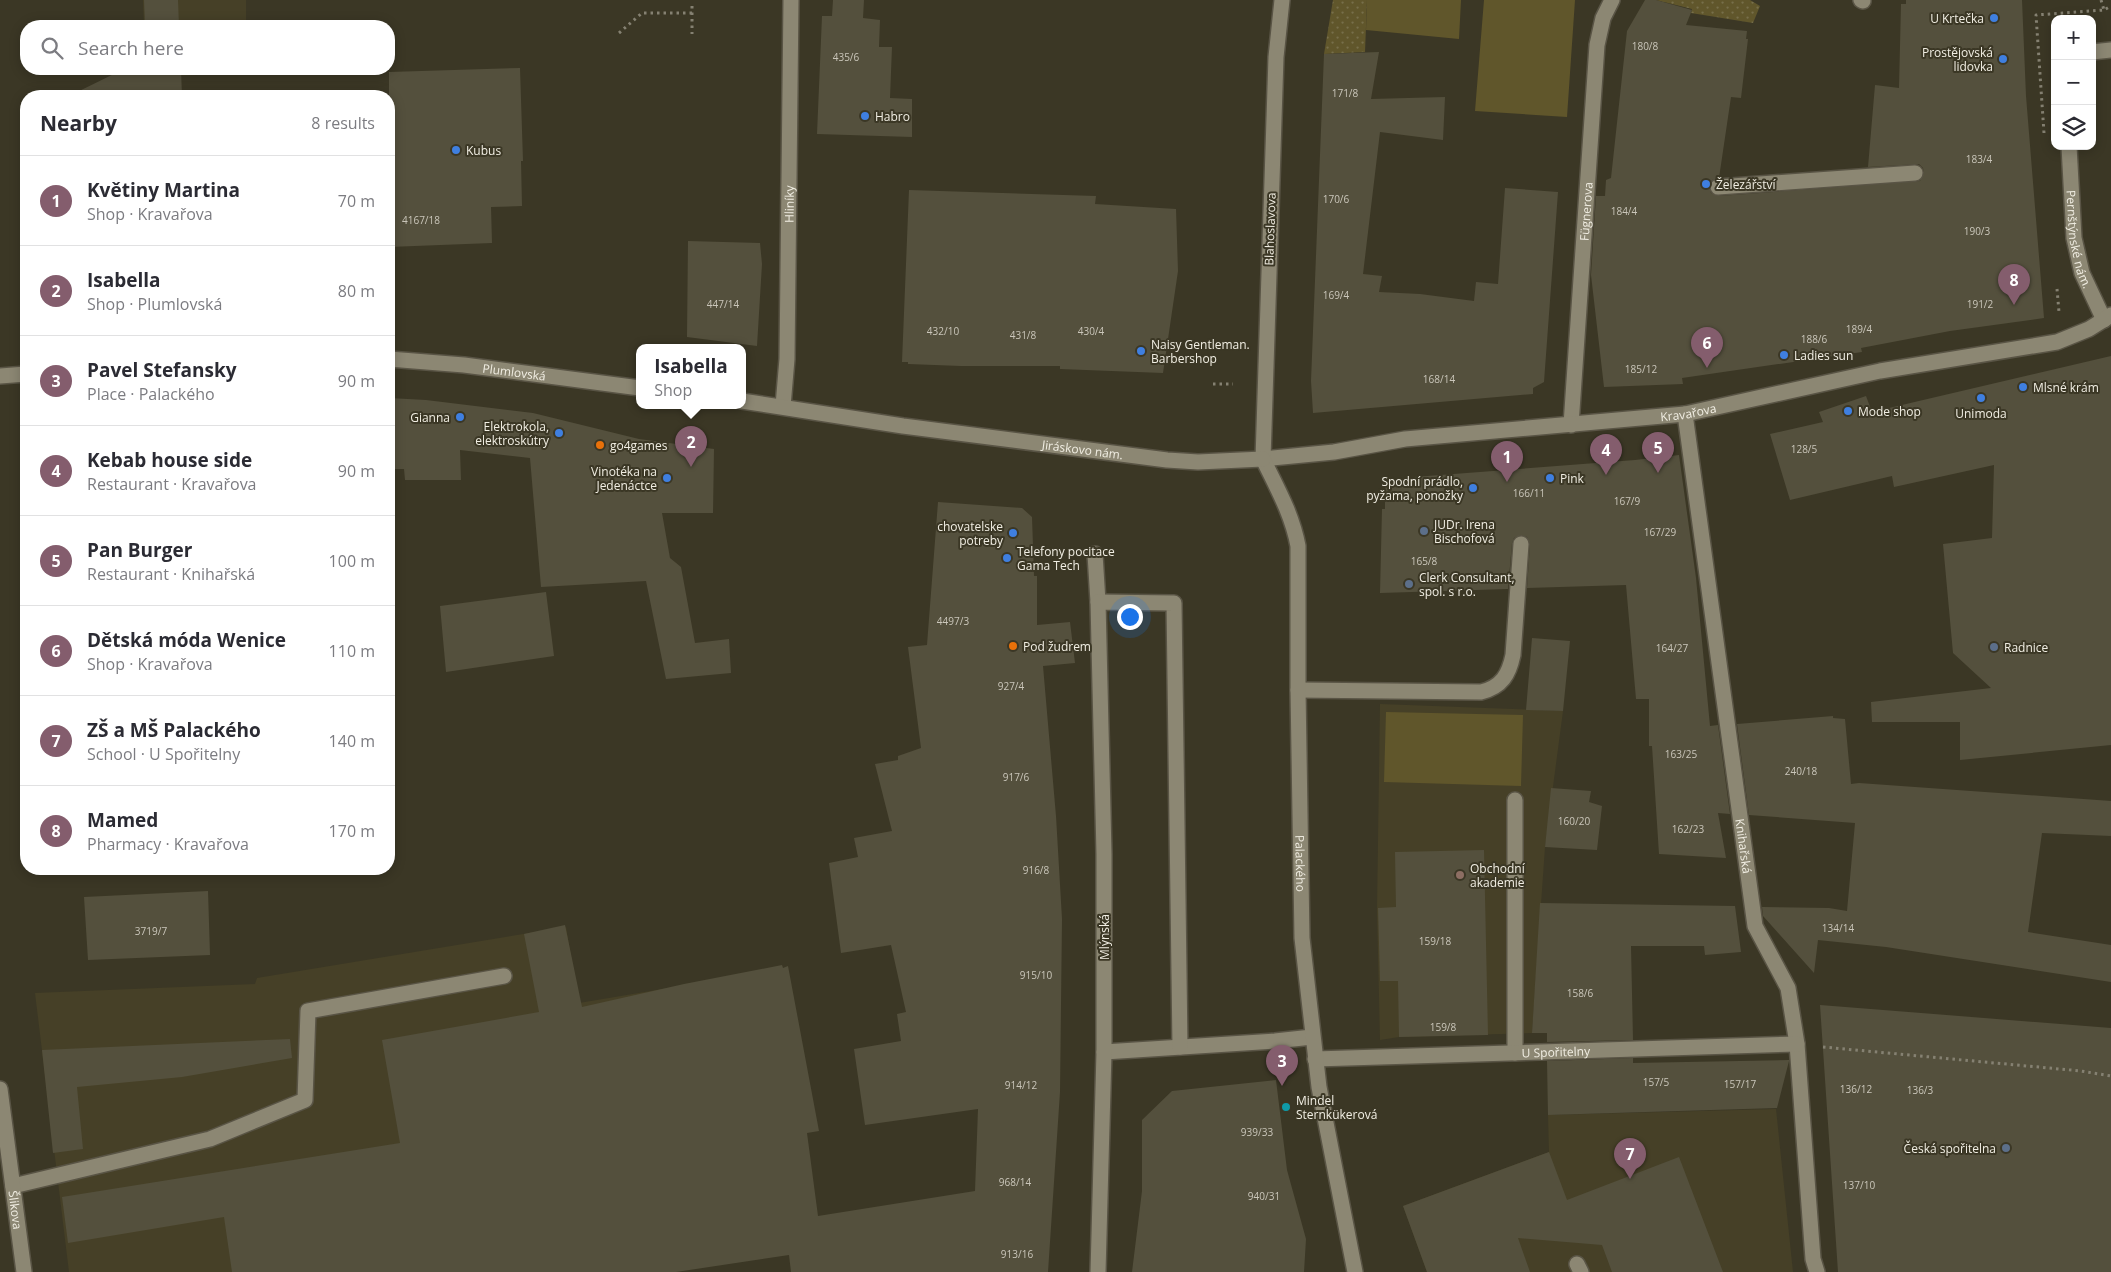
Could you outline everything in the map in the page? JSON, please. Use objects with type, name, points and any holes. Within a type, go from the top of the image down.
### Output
[{"type":"street","name":"Hliníky","points":[[783,406],[787,359],[791,0]]},
{"type":"street","name":"Blahoslavova","points":[[1263,459],[1276,57],[1282,0]]},
{"type":"street","name":"Fügnerova","points":[[1571,425],[1597,45],[1603,18],[1612,0]]},
{"type":"street","points":[[2096,52],[2111,50]]},
{"type":"street","name":"Pernštýnské nám.","points":[[2069,150],[2074,238],[2082,273],[2108,318]]},
{"type":"street","points":[[1718,187],[1916,173]]},
{"type":"street","name":"Kravařova","points":[[1263,459],[1334,452],[1405,439],[1685,414],[1880,370],[2057,342],[2072,337],[2108,318]]},
{"type":"street","name":"Plumlovská","points":[[395,359],[464,365],[636,387]]},
{"type":"street","points":[[0,376],[20,374]]},
{"type":"street","points":[[746,401],[783,406]]},
{"type":"street","name":"Jiráskovo nám.","points":[[783,406],[903,426],[1168,460],[1198,462],[1263,459]]},
{"type":"street","name":"Knihařská","points":[[1685,414],[1755,926],[1788,988],[1797,1044],[1813,1259],[1816,1272]]},
{"type":"street","name":"Palackého","points":[[1263,459],[1287,505],[1294,524],[1298,546],[1302,938],[1315,1059],[1331,1154],[1355,1272]]},
{"type":"street","points":[[1298,690],[1481,692],[1493,689],[1510,669],[1513,654],[1522,544]]},
{"type":"street","name":"Mlýnská","points":[[1095,554],[1104,775],[1104,1052],[1098,1272]]},
{"type":"street","points":[[1098,602],[1174,603],[1180,1047]]},
{"type":"street","points":[[1515,800],[1515,1053]]},
{"type":"street","points":[[13,1186],[210,1140],[305,1100],[308,1011],[504,976]]},
{"type":"street","points":[[1104,1052],[1312,1036]]},
{"type":"street","name":"U Spořitelny","points":[[1315,1059],[1797,1044]]},
{"type":"street","name":"Šlikova","points":[[0,1089],[24,1272]]},
{"type":"path","points":[[2101,0],[2104,10]]},
{"type":"path","points":[[692,6],[692,34]]},
{"type":"path","points":[[619,33],[642,13],[692,13]]},
{"type":"path","points":[[1213,384],[1233,384]]},
{"type":"path","points":[[1797,1044],[2081,1071],[2111,1076]]},
{"type":"shaded area","points":[[143,0],[246,0],[246,20],[144,20]]},
{"type":"shaded area","points":[[1333,0],[1367,0],[1365,52],[1324,54]]},
{"type":"shaded area","points":[[1367,0],[1461,0],[1459,39],[1366,30]]},
{"type":"shaded area","points":[[1484,0],[1575,0],[1567,117],[1475,111]]},
{"type":"shaded area","points":[[1656,0],[1750,0],[1760,6],[1753,23],[1691,13],[1692,9]]},
{"type":"shaded area","points":[[146,75],[196,75],[146,77]]},
{"type":"shaded area","name":"Obchodní akademie","points":[[1380,704],[1563,711],[1545,847],[1532,1033],[1399,1037],[1380,1040],[1377,910]]},
{"type":"shaded area","points":[[1386,712],[1523,715],[1521,786],[1384,782]]},
{"type":"shaded area","points":[[566,927],[579,1003],[788,968],[660,1272],[69,1272],[35,993],[255,984],[257,978]]},
{"type":"shaded area","points":[[1776,1109],[1793,1272],[1427,1272],[1403,1206],[1549,1152],[1548,1115]]},
{"type":"building","points":[[144,0],[178,0],[179,20],[145,20]]},
{"type":"building","points":[[833,0],[864,0],[863,18],[880,20],[879,47],[892,47],[890,98],[912,99],[912,137],[817,134],[822,16],[832,16]]},
{"type":"building","points":[[1645,0],[1656,0],[1692,10],[1686,25],[1747,31],[1746,39],[1748,39],[1741,98],[1731,97],[1719,178],[1712,180],[1709,187],[1711,193],[1719,196],[1920,181],[1924,173],[1923,168],[1919,164],[1868,167],[1875,85],[1899,88],[1901,4],[1906,4],[1906,0],[2022,0],[2026,96],[2044,318],[1950,331],[1861,348],[1862,352],[1682,378],[1683,384],[1604,387],[1591,275],[1596,196],[1605,196],[1606,180],[1611,178],[1627,31]]},
{"type":"building","points":[[1379,52],[1371,99],[1445,97],[1443,140],[1380,132],[1363,274],[1382,276],[1379,292],[1420,294],[1474,301],[1476,282],[1498,284],[1505,188],[1558,192],[1544,382],[1533,388],[1533,394],[1313,413],[1311,381],[1324,54]]},
{"type":"building","name":"Kubus","points":[[520,68],[523,161],[521,161],[522,206],[491,207],[492,243],[395,247],[395,90],[389,90],[389,75],[395,75],[395,72]]},
{"type":"building","points":[[112,75],[181,75],[182,90],[81,90]]},
{"type":"building","points":[[909,190],[1096,196],[1095,204],[1176,209],[1178,271],[1163,373],[1060,369],[1060,366],[961,366],[908,364],[908,362],[902,362]]},
{"type":"building","points":[[688,241],[760,243],[762,264],[757,346],[687,337]]},
{"type":"building","points":[[2111,356],[2111,745],[1960,760],[1960,722],[1872,722],[1871,702],[1991,688],[1953,653],[1943,544],[1992,538],[1994,465],[1894,487],[1892,476],[1790,500],[1770,434],[1823,422],[1819,412],[1866,396],[1872,412]]},
{"type":"building","points":[[395,398],[426,400],[533,413],[639,439],[714,449],[713,513],[662,513],[670,558],[681,567],[695,643],[729,639],[731,673],[666,679],[646,581],[541,587],[530,458],[460,450],[461,480],[405,480],[404,469],[395,469]]},
{"type":"building","points":[[1679,455],[1696,578],[1710,726],[1718,725],[1730,814],[1718,813],[1726,858],[1659,854],[1652,746],[1649,746],[1649,699],[1636,699],[1626,585],[1527,588],[1530,544],[1527,537],[1521,535],[1514,538],[1512,543],[1508,589],[1380,593],[1382,509],[1385,509],[1385,481]]},
{"type":"building","points":[[938,502],[1022,508],[1032,517],[1034,576],[1037,576],[1037,625],[1070,622],[1075,663],[1043,666],[1056,816],[1062,919],[1060,1092],[1048,1272],[791,1272],[789,1255],[676,1272],[232,1272],[224,1217],[68,1243],[62,1197],[400,1143],[382,1040],[539,1012],[524,934],[565,925],[582,1007],[684,984],[782,965],[783,968],[788,966],[819,1131],[807,1133],[818,1216],[975,1191],[978,1109],[865,1125],[854,1049],[901,1041],[897,1014],[906,1012],[891,945],[841,953],[829,863],[858,857],[854,838],[892,831],[875,764],[898,760],[898,756],[921,748],[908,647],[927,645]]},
{"type":"building","points":[[546,592],[554,656],[446,672],[440,606]]},
{"type":"building","points":[[1532,638],[1570,641],[1563,711],[1526,710]]},
{"type":"building","points":[[1833,716],[1833,718],[1845,719],[1851,784],[1859,783],[2111,801],[2111,836],[2042,833],[2028,932],[2111,945],[2111,982],[1886,947],[1818,940],[1814,973],[1763,916],[1762,907],[1829,908],[1847,911],[1855,823],[1749,815],[1737,724]]},
{"type":"building","points":[[1551,788],[1591,791],[1589,802],[1602,806],[1597,850],[1545,847]]},
{"type":"building","points":[[1484,850],[1488,1035],[1399,1037],[1398,981],[1380,981],[1378,908],[1396,907],[1395,852]]},
{"type":"building","points":[[208,891],[210,955],[88,960],[84,897]]},
{"type":"building","points":[[1540,903],[1735,906],[1741,952],[1705,955],[1704,946],[1631,946],[1633,1040],[1547,1042],[1547,1033],[1532,1033]]},
{"type":"building","points":[[1820,1005],[2111,1028],[2111,1272],[1838,1272]]},
{"type":"building","points":[[290,1039],[292,1058],[182,1077],[77,1087],[83,1149],[53,1153],[42,1050]]},
{"type":"building","points":[[1633,1058],[1633,1063],[1789,1061],[1777,1108],[1548,1115],[1547,1061]]},
{"type":"building","points":[[1276,1080],[1287,1170],[1306,1239],[1304,1272],[1132,1272],[1142,1191],[1142,1120],[1172,1091]]},
{"type":"building","points":[[1549,1152],[1567,1200],[1679,1157],[1723,1272],[1612,1272],[1602,1245],[1518,1238],[1530,1272],[1427,1272],[1403,1206]]},
{"type":"place","name":"U Krtečka","points":[[1994,18]]},
{"type":"place","name":"Prostějovská lidovka","points":[[2003,59]]},
{"type":"place","name":"Habro","points":[[865,116]]},
{"type":"place","name":"Kubus","points":[[456,150]]},
{"type":"place","name":"Železářství","points":[[1706,184]]},
{"type":"place","name":"Mamed","points":[[2014,305]]},
{"type":"place","name":"Naisy Gentleman. Barbershop","points":[[1141,351]]},
{"type":"place","name":"Ladies sun","points":[[1784,355]]},
{"type":"place","name":"Dětská móda Wenice","points":[[1707,368]]},
{"type":"place","name":"Mlsné krám","points":[[2023,387]]},
{"type":"place","name":"Unimoda","points":[[1981,398]]},
{"type":"place","name":"Mode shop","points":[[1848,411]]},
{"type":"place","name":"Gianna","points":[[460,417]]},
{"type":"place","name":"Elektrokola, elektroskútry","points":[[559,433]]},
{"type":"place","name":"go4games","points":[[600,445]]},
{"type":"place","name":"Isabella","points":[[691,467]]},
{"type":"place","name":"Pan Burger","points":[[1658,473]]},
{"type":"place","name":"Kebab house side","points":[[1606,475]]},
{"type":"place","name":"Vinotéka na Jedenáctce","points":[[667,478]]},
{"type":"place","name":"Pink","points":[[1550,478]]},
{"type":"place","name":"Květiny Martina","points":[[1507,482]]},
{"type":"place","name":"Spodní prádlo, pyžama, ponožky","points":[[1473,488]]},
{"type":"place","name":"JUDr. Irena Bischofová","points":[[1424,531]]},
{"type":"place","name":"chovatelske potreby","points":[[1013,533]]},
{"type":"place","name":"Telefony pocitace Gama Tech","points":[[1007,558]]},
{"type":"place","name":"Clerk Consultant, spol. s r.o.","points":[[1409,584]]},
{"type":"place","name":"Pod žudrem","points":[[1013,646]]},
{"type":"place","name":"Radnice","points":[[1994,647]]},
{"type":"place","name":"Obchodní akademie","points":[[1460,875]]},
{"type":"place","name":"Pavel Stefansky","points":[[1282,1086]]},
{"type":"place","name":"Mindel Sternkükerová","points":[[1286,1107]]},
{"type":"place","name":"Česká spořitelna","points":[[2006,1148]]},
{"type":"place","name":"ZŠ a MŠ Palackého","points":[[1630,1179]]}]
